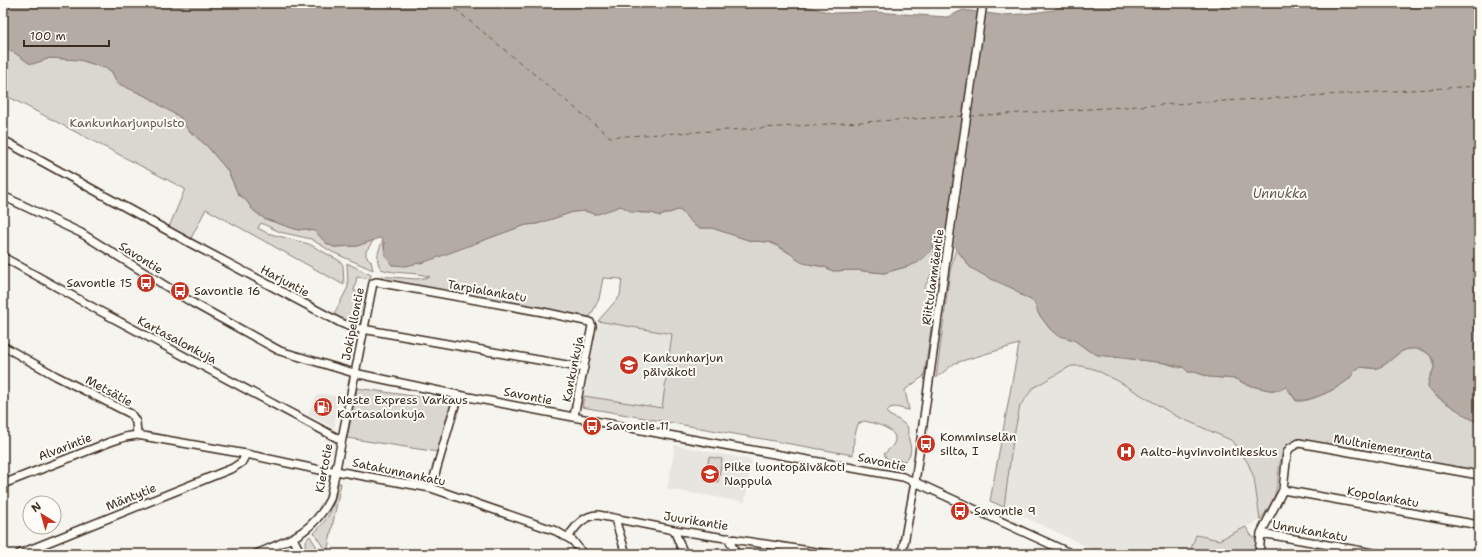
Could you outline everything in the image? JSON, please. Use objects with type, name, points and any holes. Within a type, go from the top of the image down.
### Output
[{"type":"street","name":"Riittulanmäentie","points":[[902,554],[915,482],[983,3]]},
{"type":"street","name":"Harjuntie","points":[[3,140],[329,318],[351,327],[584,368]]},
{"type":"street","name":"Savontie","points":[[3,196],[81,233],[192,303],[280,351],[354,373],[458,395],[668,435],[903,477],[1072,554]]},
{"type":"street","name":"Kartasalonkuja","points":[[3,257],[96,309],[341,440]]},
{"type":"street","name":"Jokipellontie","points":[[354,373],[372,285],[376,282]]},
{"type":"street","name":"Tarpialankatu","points":[[376,282],[588,321],[592,326]]},
{"type":"street","name":"Kankunkuja","points":[[574,416],[592,326]]},
{"type":"street","name":"Metsätie","points":[[3,346],[56,376],[131,414],[136,422],[137,435]]},
{"type":"street","name":"Kiertotie","points":[[256,554],[308,529],[324,511],[330,499],[354,373]]},
{"type":"street","points":[[431,488],[458,395]]},
{"type":"street","points":[[137,435],[246,454]]},
{"type":"street","name":"Alvarintie","points":[[3,484],[110,442],[124,437],[137,435]]},
{"type":"street","name":"Multniemenranta","points":[[1283,490],[1287,453],[1290,448],[1299,443],[1479,476]]},
{"type":"street","name":"Satakunnankatu","points":[[246,454],[320,470],[336,471],[431,488],[556,531],[573,541],[583,554]]},
{"type":"street","name":"Mäntytie","points":[[19,554],[233,468],[242,462],[246,454]]},
{"type":"street","points":[[1259,554],[1261,533],[1283,490]]},
{"type":"street","name":"Kopolankatu","points":[[1283,490],[1479,525]]},
{"type":"street","name":"Juurikantie","points":[[568,537],[576,526],[588,517],[598,515],[674,530],[814,553],[829,554]]},
{"type":"street","points":[[616,519],[626,554]]},
{"type":"street","points":[[674,530],[684,554]]},
{"type":"street","name":"Unnukankatu","points":[[1261,533],[1379,554]]},
{"type":"street","points":[[292,538],[301,554]]},
{"type":"street","points":[[728,538],[736,554]]},
{"type":"shaded area","name":"Kankunharjun päiväkoti","points":[[598,321],[672,334],[662,408],[584,396]]},
{"type":"shaded area","name":"Aalto-hyvinvointikeskus","points":[[1071,366],[1081,366],[1094,369],[1118,381],[1176,416],[1233,441],[1248,463],[1254,478],[1260,520],[1219,540],[1196,535],[1189,554],[1102,554],[1004,507],[1013,440],[1020,406],[1033,389]]},
{"type":"shaded area","points":[[320,394],[339,396],[334,428],[308,414],[316,397]]},
{"type":"shaded area","name":"Pilke luontopäiväkoti Nappula","points":[[675,445],[752,460],[745,502],[667,489]]},
{"type":"green space","name":"Kankunharjunpuisto","points":[[3,48],[15,53],[29,63],[50,58],[80,60],[108,69],[112,72],[117,83],[150,98],[180,117],[188,130],[207,146],[228,171],[238,194],[246,200],[253,210],[259,215],[265,219],[298,230],[305,229],[315,231],[327,244],[334,247],[357,246],[374,240],[366,251],[366,256],[371,261],[373,270],[332,252],[311,239],[280,232],[261,223],[258,228],[267,233],[309,244],[340,261],[343,265],[344,285],[206,209],[190,240],[169,227],[185,189],[3,94]]},
{"type":"green space","points":[[621,206],[640,213],[652,213],[660,216],[678,210],[699,228],[712,228],[751,241],[769,242],[791,254],[796,259],[812,265],[825,267],[833,271],[855,270],[884,273],[909,266],[926,256],[934,246],[934,269],[924,288],[934,309],[924,376],[905,390],[909,410],[895,407],[890,408],[887,411],[889,415],[908,427],[911,449],[905,461],[887,459],[884,454],[893,445],[895,439],[891,431],[880,425],[864,421],[858,424],[854,438],[853,455],[582,407],[584,396],[662,408],[672,334],[598,321],[620,296],[622,279],[603,278],[599,299],[590,317],[378,278],[380,276],[416,279],[430,277],[381,269],[378,258],[383,239],[385,255],[392,265],[425,261],[526,225],[537,224],[573,212],[585,211],[594,214]]},
{"type":"green space","points":[[956,249],[971,268],[1014,289],[1021,295],[1033,301],[1038,313],[1050,329],[1057,335],[1074,340],[1089,351],[1098,355],[1165,363],[1180,368],[1183,367],[1188,372],[1195,372],[1209,377],[1236,379],[1247,385],[1269,390],[1280,390],[1285,387],[1296,401],[1308,400],[1331,390],[1349,379],[1356,369],[1364,367],[1377,368],[1383,366],[1400,352],[1405,350],[1418,349],[1423,351],[1433,359],[1434,362],[1430,376],[1434,395],[1479,424],[1479,473],[1300,440],[1286,447],[1280,461],[1275,494],[1271,505],[1260,520],[1254,478],[1248,463],[1233,441],[1176,416],[1118,381],[1094,369],[1081,366],[1071,366],[1033,388],[1020,406],[1013,440],[1004,507],[990,501],[1019,344],[955,363],[936,378],[950,271]]},
{"type":"green space","points":[[347,263],[371,275],[370,279],[357,277],[354,291],[367,293],[360,325],[333,316],[348,287]]},
{"type":"green space","points":[[357,388],[454,402],[438,452],[347,438]]},
{"type":"green space","points":[[709,457],[722,459],[718,482],[705,480]]},
{"type":"green space","points":[[338,483],[341,483],[327,553],[314,533],[324,522],[331,510]]},
{"type":"green space","points":[[1246,527],[1251,535],[1257,540],[1254,554],[1189,554],[1196,535],[1219,540]]},
{"type":"green space","points":[[310,536],[321,554],[307,554],[305,544]]},
{"type":"water","name":"Unnukka","points":[[3,3],[782,3],[804,6],[832,13],[875,12],[947,17],[963,10],[1001,15],[1023,14],[1054,10],[1061,3],[1479,3],[1479,424],[1443,401],[1428,388],[1434,368],[1434,362],[1429,354],[1421,350],[1407,349],[1402,351],[1388,362],[1377,368],[1359,368],[1354,371],[1349,379],[1324,394],[1302,400],[1296,400],[1285,387],[1280,390],[1269,390],[1247,385],[1236,379],[1209,377],[1195,372],[1188,372],[1183,367],[1165,363],[1098,355],[1089,351],[1074,340],[1057,335],[1050,329],[1038,313],[1033,301],[1021,295],[1014,289],[971,268],[956,249],[941,234],[936,239],[934,246],[926,256],[917,263],[909,266],[884,273],[855,270],[833,271],[825,267],[803,263],[779,246],[769,242],[751,241],[712,228],[699,228],[678,210],[660,216],[652,213],[632,212],[621,206],[598,214],[585,211],[573,212],[537,224],[517,228],[425,262],[405,266],[392,265],[385,255],[384,242],[380,238],[357,246],[334,247],[327,244],[315,231],[305,229],[298,230],[265,219],[253,210],[246,200],[238,194],[228,171],[207,146],[188,130],[180,117],[150,98],[117,83],[112,72],[108,69],[80,60],[50,58],[33,64],[29,63],[15,53],[3,48]]},
{"type":"pier","points":[[977,10],[987,11],[953,249],[944,240]]},
{"type":"ferry route","points":[[448,3],[610,137],[963,116]]},
{"type":"ferry route","points":[[970,116],[1479,86]]},
{"type":"place","name":"Savontie 15","points":[[146,283]]},
{"type":"place","name":"Savontie 16","points":[[180,291]]},
{"type":"place","name":"Kankunharjun päiväkoti","points":[[629,365]]},
{"type":"place","name":"Neste Express Varkaus Kartasalonkuja","points":[[323,407]]},
{"type":"place","name":"Savontie 11","points":[[592,426]]},
{"type":"place","name":"Komminselän silta, I","points":[[926,444]]},
{"type":"place","name":"Aalto-hyvinvointikeskus","points":[[1126,452]]},
{"type":"place","name":"Pilke luontopäiväkoti Nappula","points":[[710,474]]},
{"type":"place","name":"Savontie 9","points":[[960,511]]}]
